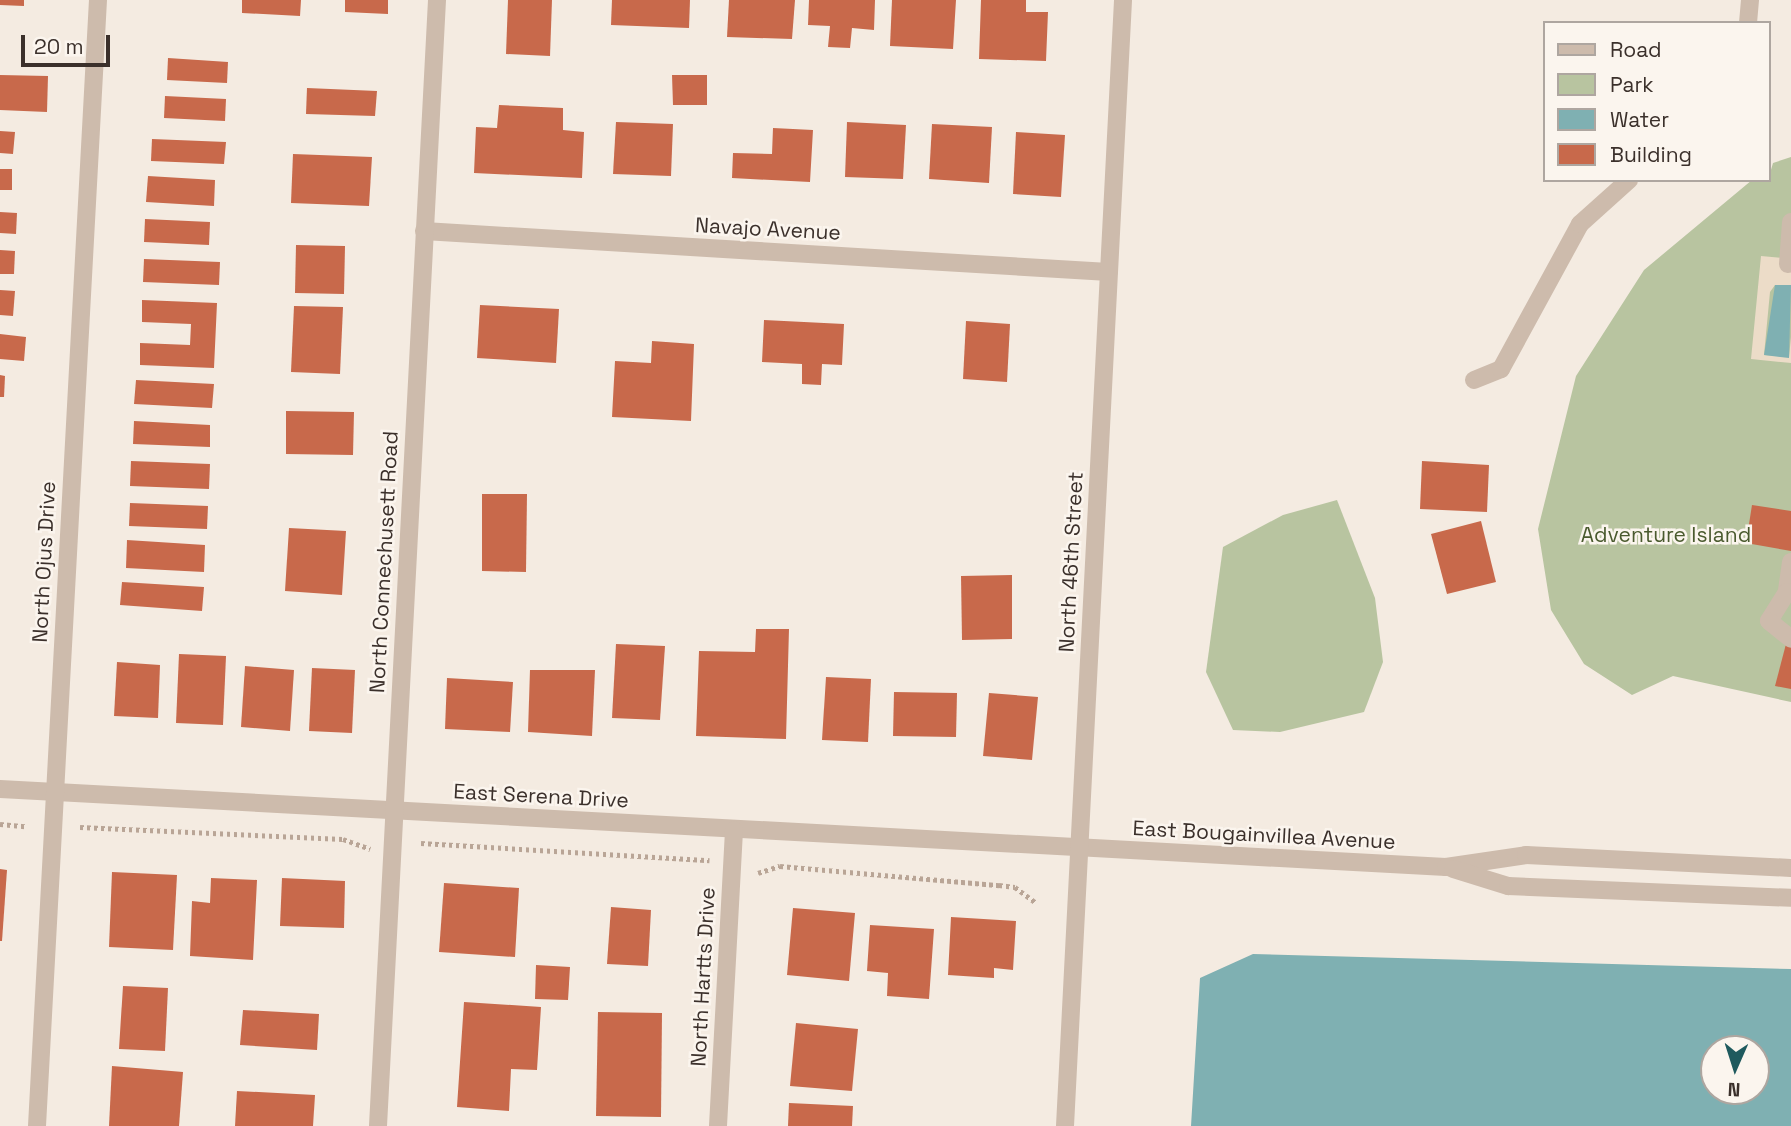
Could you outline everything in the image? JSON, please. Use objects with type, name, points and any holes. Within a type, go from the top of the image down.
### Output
[{"type":"street","name":"North Ojus Drive","points":[[37,1126],[98,0]]},
{"type":"street","name":"North Connechusett Road","points":[[377,1126],[437,0]]},
{"type":"street","name":"North 46th Street","points":[[1065,1126],[1124,0]]},
{"type":"street","points":[[1748,21],[1750,0]]},
{"type":"street","points":[[1474,380],[1501,369],[1580,224],[1627,182]]},
{"type":"street","points":[[1788,264],[1791,222]]},
{"type":"street","name":"Navajo Avenue","points":[[424,231],[1109,272]]},
{"type":"street","points":[[1791,562],[1787,592],[1769,621],[1791,639]]},
{"type":"street","name":"East Serena Drive","points":[[0,789],[1079,849]]},
{"type":"street","name":"North Hartts Drive","points":[[718,1126],[734,830]]},
{"type":"street","name":"East Bougainvillea Avenue","points":[[1079,849],[1446,867],[1526,855],[1791,868]]},
{"type":"street","name":"East Bougainvillea Avenue","points":[[1446,867],[1508,886],[1791,898]]},
{"type":"path","points":[[0,824],[25,826]]},
{"type":"path","points":[[80,827],[343,839],[381,849]]},
{"type":"path","points":[[421,843],[711,860]]},
{"type":"path","points":[[758,873],[780,866],[999,885],[1015,887],[1036,902]]},
{"type":"green space","name":"Adventure Island","points":[[1791,157],[1791,702],[1673,676],[1632,695],[1584,664],[1551,610],[1538,529],[1576,376],[1644,270],[1750,182],[1770,182],[1773,163]]},
{"type":"green space","points":[[1337,500],[1375,598],[1383,662],[1364,712],[1280,732],[1233,730],[1206,672],[1223,547],[1283,515]]},
{"type":"shaded area","points":[[1761,256],[1783,258],[1791,267],[1791,285],[1775,285],[1770,292],[1764,355],[1789,357],[1791,337],[1791,363],[1751,359]]},
{"type":"water","points":[[1775,285],[1791,285],[1789,358],[1764,355]]},
{"type":"water","points":[[1253,954],[1791,969],[1791,1126],[1191,1126],[1200,978]]},
{"type":"building","points":[[0,0],[24,0],[24,6],[0,5]]},
{"type":"building","points":[[242,0],[301,0],[300,16],[242,13]]},
{"type":"building","points":[[345,0],[388,0],[388,14],[345,12]]},
{"type":"building","points":[[508,0],[552,0],[550,56],[506,54]]},
{"type":"building","points":[[612,0],[690,0],[689,28],[611,25]]},
{"type":"building","points":[[729,0],[795,0],[792,39],[727,37]]},
{"type":"building","points":[[809,0],[875,0],[874,30],[852,28],[850,48],[828,47],[830,26],[808,25]]},
{"type":"building","points":[[892,0],[956,0],[953,49],[890,46]]},
{"type":"building","points":[[981,0],[1026,0],[1026,12],[1048,12],[1046,61],[979,59]]},
{"type":"building","points":[[168,58],[228,62],[227,83],[167,80]]},
{"type":"building","points":[[0,75],[48,76],[47,112],[0,110]]},
{"type":"building","points":[[672,75],[707,75],[707,105],[673,105]]},
{"type":"building","points":[[307,88],[377,91],[375,116],[306,114]]},
{"type":"building","points":[[165,96],[226,99],[225,121],[164,118]]},
{"type":"building","points":[[499,105],[563,108],[563,130],[584,132],[582,178],[474,173],[476,127],[497,128]]},
{"type":"building","points":[[616,122],[673,124],[671,176],[613,174]]},
{"type":"building","points":[[847,122],[906,125],[903,179],[845,177]]},
{"type":"building","points":[[932,124],[992,127],[989,183],[929,179]]},
{"type":"building","points":[[773,128],[813,130],[810,182],[732,178],[733,153],[772,154]]},
{"type":"building","points":[[0,131],[15,132],[13,154],[0,153]]},
{"type":"building","points":[[1016,132],[1065,135],[1061,197],[1013,194]]},
{"type":"building","points":[[152,139],[226,142],[224,164],[151,161]]},
{"type":"building","points":[[293,154],[372,157],[369,206],[291,203]]},
{"type":"building","points":[[0,169],[12,169],[12,190],[0,190]]},
{"type":"building","points":[[148,176],[215,180],[214,206],[146,202]]},
{"type":"building","points":[[0,212],[17,213],[16,234],[0,233]]},
{"type":"building","points":[[145,219],[210,222],[209,245],[144,242]]},
{"type":"building","points":[[296,245],[345,246],[344,294],[295,293]]},
{"type":"building","points":[[0,250],[15,251],[14,274],[0,274]]},
{"type":"building","points":[[144,259],[220,262],[219,285],[143,282]]},
{"type":"building","points":[[0,290],[15,291],[13,316],[0,315]]},
{"type":"building","points":[[142,300],[217,303],[214,368],[140,365],[140,343],[190,345],[191,324],[142,322]]},
{"type":"building","points":[[480,305],[559,309],[556,363],[477,358]]},
{"type":"building","points":[[294,306],[343,307],[340,374],[291,372]]},
{"type":"building","points":[[764,320],[844,324],[842,365],[822,364],[821,385],[802,384],[802,364],[762,362]]},
{"type":"building","points":[[966,321],[1010,324],[1007,382],[963,379]]},
{"type":"building","points":[[0,334],[26,337],[24,361],[0,359]]},
{"type":"building","points":[[652,341],[694,344],[691,421],[612,417],[615,361],[651,363]]},
{"type":"building","points":[[0,375],[5,376],[4,397],[0,397]]},
{"type":"building","points":[[136,380],[214,384],[212,408],[134,404]]},
{"type":"building","points":[[286,411],[354,412],[353,455],[286,454]]},
{"type":"building","points":[[134,421],[210,425],[210,447],[133,444]]},
{"type":"building","points":[[131,461],[210,464],[209,489],[130,486]]},
{"type":"building","points":[[1422,461],[1489,465],[1487,512],[1420,509]]},
{"type":"building","points":[[482,494],[527,494],[526,572],[482,571]]},
{"type":"building","points":[[130,503],[208,506],[207,529],[129,526]]},
{"type":"building","points":[[1752,505],[1791,511],[1791,551],[1746,543]]},
{"type":"building","points":[[1481,521],[1496,582],[1447,594],[1431,534]]},
{"type":"building","points":[[289,528],[346,531],[342,595],[285,591]]},
{"type":"building","points":[[127,540],[205,545],[204,572],[126,568]]},
{"type":"building","points":[[1012,575],[1012,639],[962,640],[961,576]]},
{"type":"building","points":[[122,582],[204,587],[202,611],[120,605]]},
{"type":"building","points":[[756,629],[789,629],[786,739],[696,736],[699,651],[755,652]]},
{"type":"building","points":[[616,644],[665,646],[660,720],[612,718]]},
{"type":"building","points":[[1786,644],[1791,645],[1791,689],[1775,686]]},
{"type":"building","points":[[179,654],[226,656],[223,725],[176,723]]},
{"type":"building","points":[[117,662],[160,665],[158,718],[114,716]]},
{"type":"building","points":[[245,666],[294,670],[290,731],[241,727]]},
{"type":"building","points":[[312,668],[355,670],[352,733],[309,731]]},
{"type":"building","points":[[530,670],[595,670],[592,736],[528,732]]},
{"type":"building","points":[[826,677],[871,679],[868,742],[822,740]]},
{"type":"building","points":[[447,678],[513,682],[510,732],[445,729]]},
{"type":"building","points":[[894,692],[957,693],[956,737],[893,736]]},
{"type":"building","points":[[989,693],[1038,697],[1032,760],[983,756]]},
{"type":"building","points":[[0,869],[7,870],[2,941],[0,941]]},
{"type":"building","points":[[112,872],[177,875],[173,950],[109,947]]},
{"type":"building","points":[[211,878],[257,880],[253,960],[190,956],[192,901],[210,903]]},
{"type":"building","points":[[282,878],[345,881],[344,928],[280,926]]},
{"type":"building","points":[[444,883],[519,888],[515,957],[439,952]]},
{"type":"building","points":[[611,907],[651,910],[648,966],[607,964]]},
{"type":"building","points":[[793,908],[855,913],[849,981],[787,975]]},
{"type":"building","points":[[951,917],[1016,921],[1013,970],[994,968],[994,978],[948,975]]},
{"type":"building","points":[[870,925],[934,929],[929,999],[887,996],[888,973],[867,971]]},
{"type":"building","points":[[536,965],[570,967],[568,1000],[535,999]]},
{"type":"building","points":[[123,986],[168,988],[165,1051],[119,1049]]},
{"type":"building","points":[[464,1002],[541,1007],[537,1070],[511,1069],[509,1111],[457,1107]]},
{"type":"building","points":[[243,1010],[319,1014],[317,1050],[240,1045]]},
{"type":"building","points":[[598,1012],[662,1013],[661,1117],[596,1116]]},
{"type":"building","points":[[796,1023],[858,1029],[852,1091],[790,1086]]},
{"type":"building","points":[[112,1066],[183,1072],[179,1126],[109,1126]]},
{"type":"building","points":[[237,1091],[315,1095],[313,1126],[235,1126]]},
{"type":"building","points":[[789,1103],[853,1106],[852,1126],[788,1126]]}]
